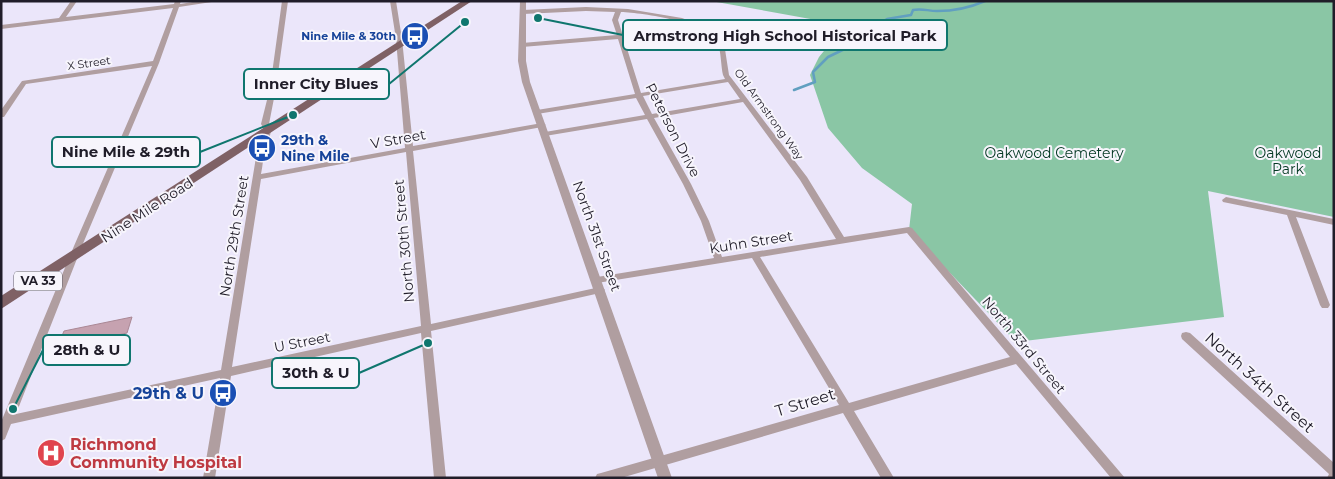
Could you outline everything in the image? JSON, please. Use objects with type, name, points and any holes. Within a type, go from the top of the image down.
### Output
[{"type":"main road","name":"Nine Mile Road","points":[[1,304],[468,1]]},
{"type":"street","points":[[61,20],[74,1]]},
{"type":"street","points":[[1,27],[177,4],[215,1]]},
{"type":"street","name":"North 29th Street","points":[[209,478],[262,145],[266,140],[265,124],[273,88],[285,1]]},
{"type":"street","name":"North 30th Street","points":[[394,1],[410,149],[440,478]]},
{"type":"street","name":"North 31st Street","points":[[523,1],[523,72],[665,478]]},
{"type":"street","points":[[1,436],[156,64],[177,4]]},
{"type":"street","name":"Old Armstrong Way","points":[[523,12],[578,9],[619,10],[682,20],[708,30],[721,43],[725,73],[729,80],[810,189],[842,241]]},
{"type":"street","name":"Peterson Drive","points":[[619,10],[615,18],[619,37],[639,95],[705,221],[719,260]]},
{"type":"street","points":[[522,45],[619,37]]},
{"type":"street","name":"X Street","points":[[24,82],[156,64]]},
{"type":"street","points":[[538,112],[729,80]]},
{"type":"street","points":[[1,115],[24,82]]},
{"type":"street","points":[[545,134],[745,100]]},
{"type":"street","name":"V Street","points":[[258,177],[542,125]]},
{"type":"street","points":[[1226,200],[1334,222]]},
{"type":"street","points":[[1290,213],[1325,305]]},
{"type":"street","name":"Kuhn Street","points":[[599,285],[719,260],[755,256],[909,230]]},
{"type":"street","name":"North 33rd Street","points":[[909,230],[1119,478]]},
{"type":"street","points":[[755,256],[888,478]]},
{"type":"street","name":"U Street","points":[[8,420],[426,329],[599,285]]},
{"type":"street","name":"North 34th Street","points":[[1186,336],[1334,471]]},
{"type":"street","name":"T Street","points":[[601,478],[844,407],[1018,359]]},
{"type":"green space","name":"Oakwood Cemetery","points":[[711,1],[1334,1],[1334,217],[1208,191],[1224,317],[1016,342],[909,230],[912,204],[862,168],[828,128],[810,75],[819,57],[847,23],[816,20]]},
{"type":"building","points":[[132,317],[127,333],[57,348],[64,331]]},
{"type":"waterway","points":[[794,90],[815,82],[813,72],[828,57],[855,44],[851,42],[842,43],[844,35],[877,25],[887,19],[911,15],[913,10],[956,10],[985,1]]},
{"type":"place","name":"Armstrong High School Historical Park","points":[[538,18]]},
{"type":"place","name":"Inner City Blues","points":[[465,22]]},
{"type":"place","name":"Nine Mile & 30th","points":[[415,36]]},
{"type":"place","name":"Nine Mile & 29th","points":[[293,115]]},
{"type":"place","name":"29th & Nine Mile","points":[[262,148]]},
{"type":"place","name":"30th & U","points":[[428,343]]},
{"type":"place","name":"29th & U","points":[[223,393]]},
{"type":"place","name":"28th & U","points":[[13,409]]},
{"type":"place","name":"Richmond Community Hospital","points":[[51,453]]},
{"type":"park label","name":"Oakwood Park","points":[[1288,162]]}]
